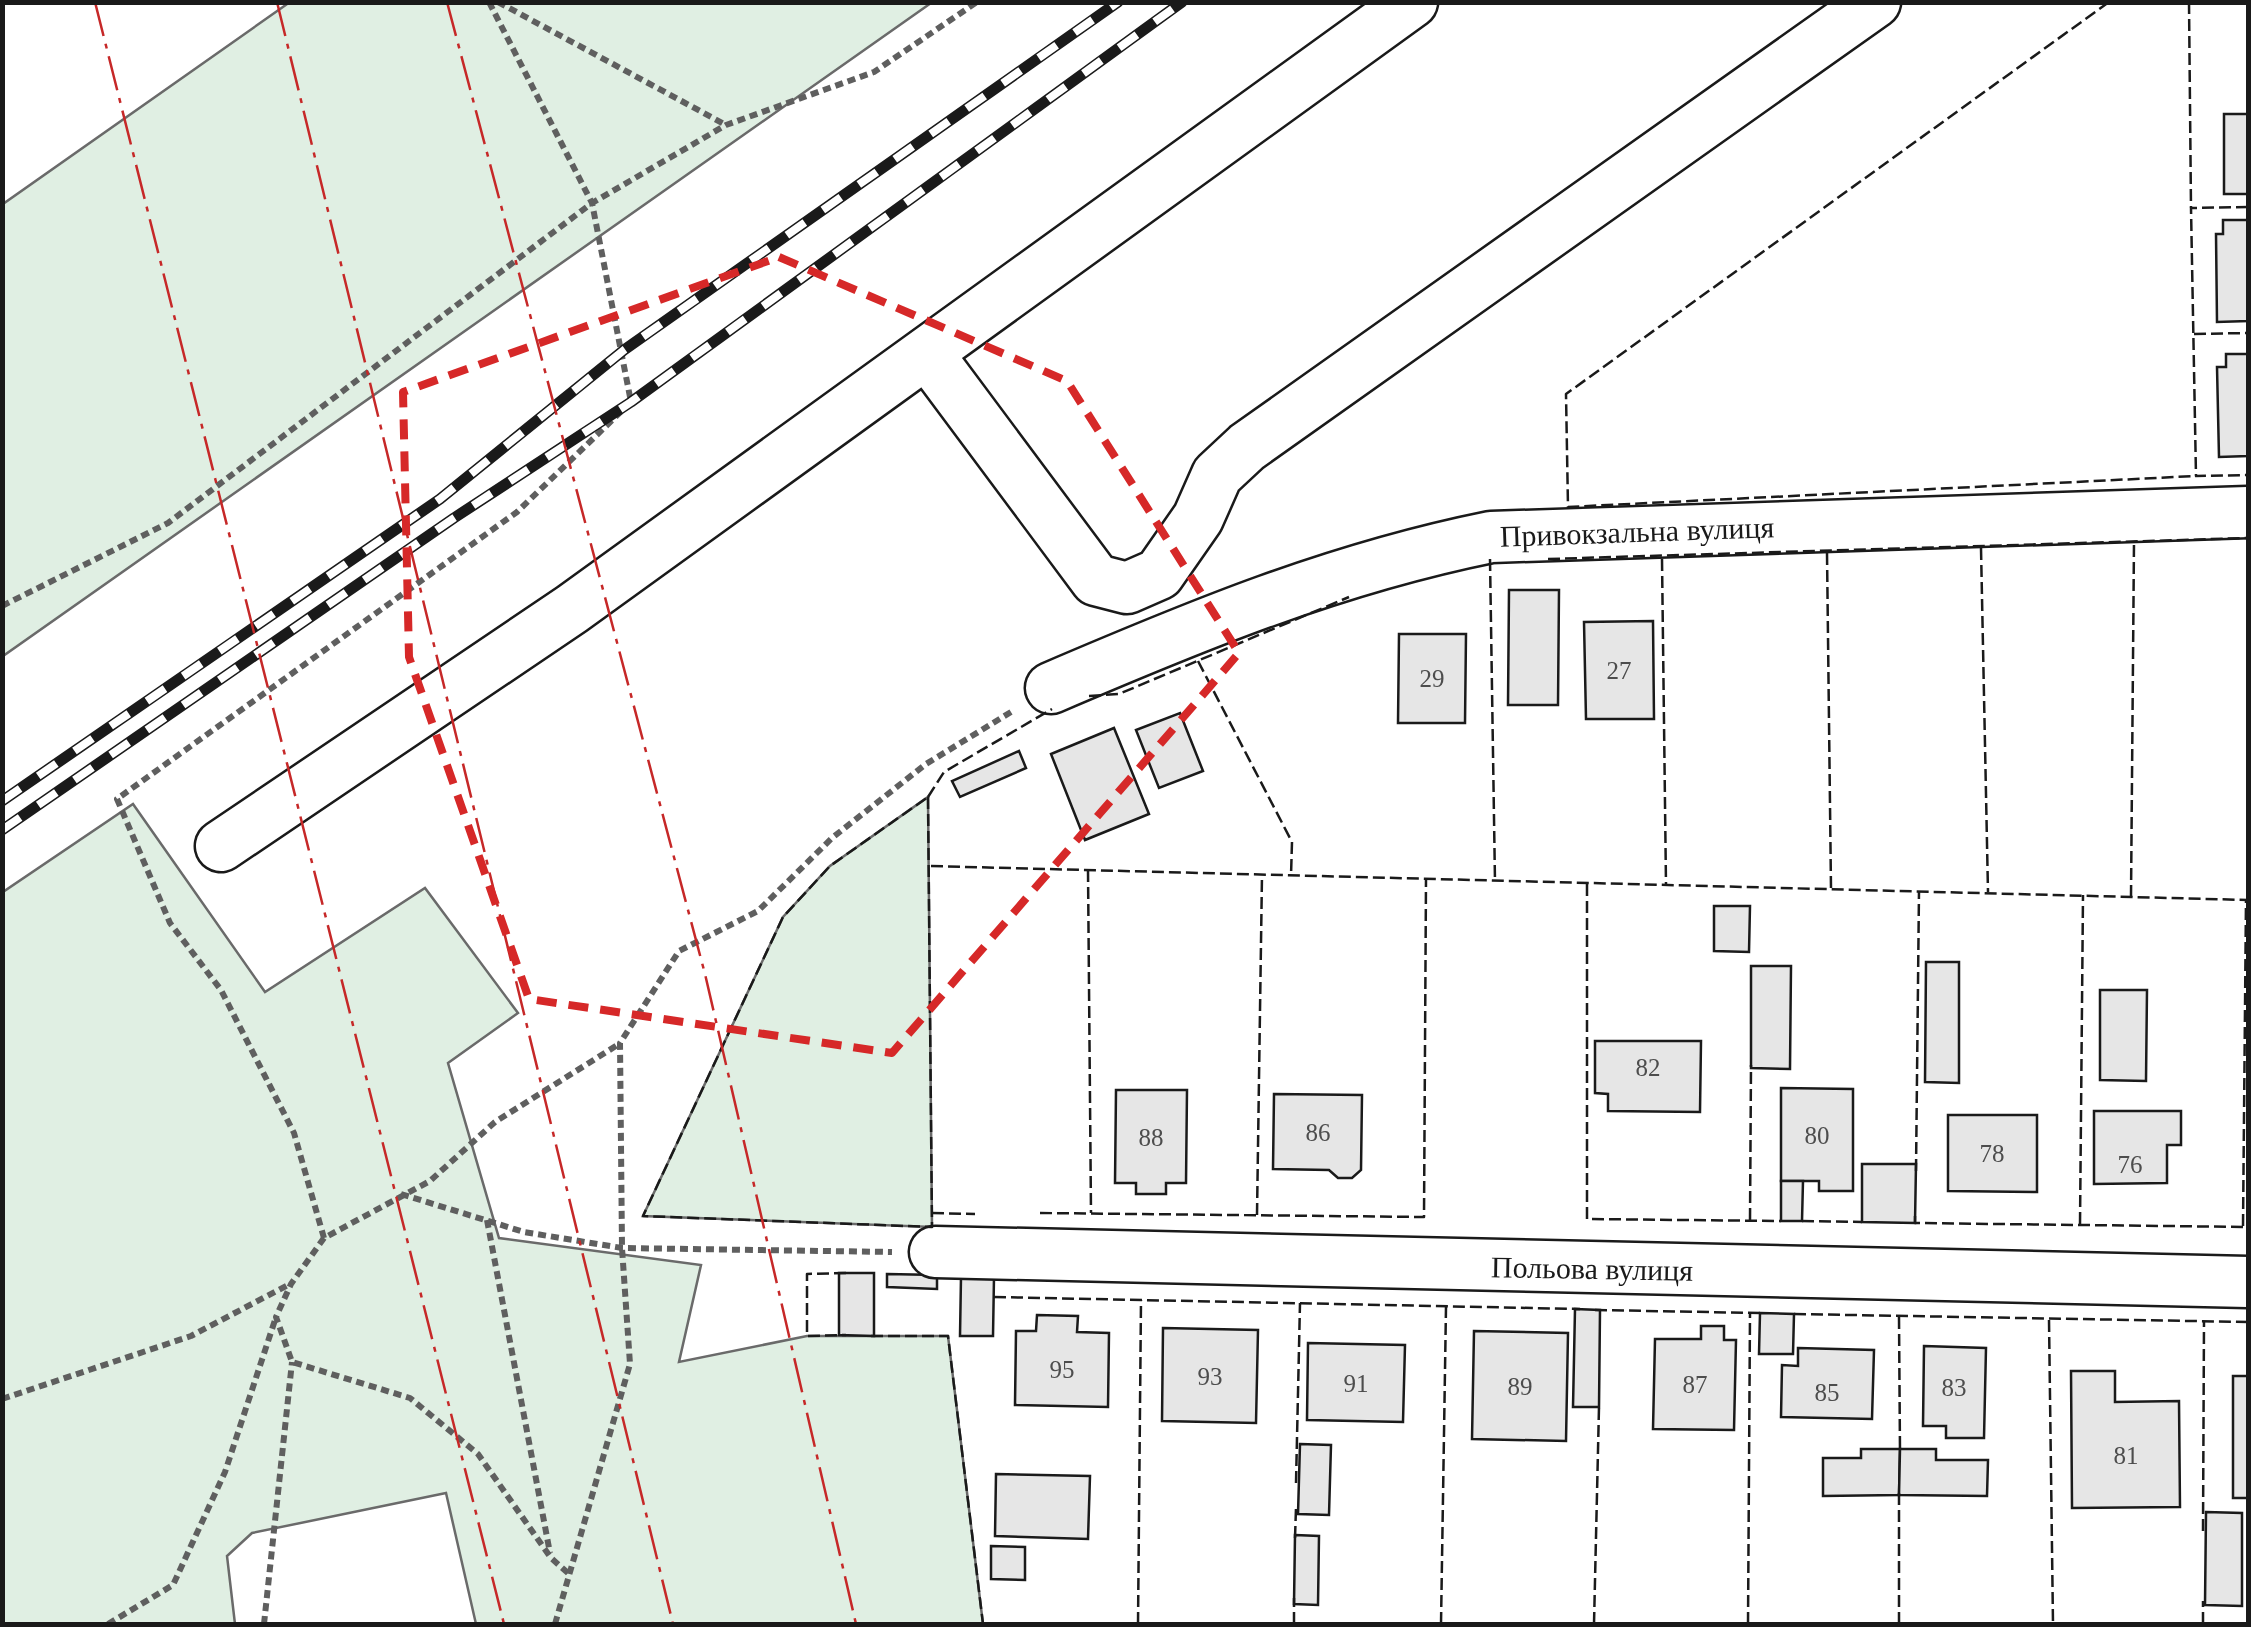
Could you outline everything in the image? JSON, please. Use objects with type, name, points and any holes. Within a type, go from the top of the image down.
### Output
[{"type":"street","points":[[221,846],[572,609],[1412,2]]},
{"type":"street","points":[[927,353],[1096,580],[1127,588],[1158,574],[1198,518],[1217,475],[1247,447],[1875,2]]},
{"type":"street","name":"Привокзальна вулиця","points":[[1051,688],[1225,613],[1394,556],[1491,536],[2248,512]]},
{"type":"street","name":"Польова вулиця","points":[[935,1252],[2248,1282]]},
{"type":"path","points":[[488,2],[592,203]]},
{"type":"path","points":[[498,2],[726,126]]},
{"type":"path","points":[[2,606],[168,523],[592,203],[726,126],[874,72],[976,2]]},
{"type":"path","points":[[108,1624],[174,1585],[224,1472],[276,1317],[291,1284],[324,1238],[400,1193],[430,1181],[496,1122],[620,1043],[679,951],[758,911],[832,838],[926,764],[1051,688]]},
{"type":"path","points":[[555,1624],[630,1364],[622,1248],[620,1043]]},
{"type":"path","points":[[400,1193],[524,1232],[622,1248],[935,1252]]},
{"type":"path","points":[[487,1220],[551,1558]]},
{"type":"path","points":[[2,1399],[191,1336],[291,1284]]},
{"type":"path","points":[[264,1624],[292,1362],[276,1317]]},
{"type":"path","points":[[292,1362],[410,1398],[478,1454],[551,1558],[568,1573]]},
{"type":"highlighted area","points":[[779,257],[1067,381],[1239,653],[892,1053],[529,999],[409,657],[403,392]]},
{"type":"green space","points":[[290,2],[931,3],[3,656],[3,204]]},
{"type":"green space","points":[[928,797],[932,1227],[643,1216],[783,917],[830,866]]},
{"type":"green space","points":[[133,804],[265,992],[425,888],[518,1013],[448,1063],[499,1238],[701,1265],[679,1362],[807,1336],[948,1336],[983,1624],[476,1624],[446,1493],[252,1533],[227,1556],[235,1624],[3,1624],[3,892]]},
{"type":"building","points":[[2224,114],[2248,114],[2248,194],[2224,194]]},
{"type":"building","points":[[2223,220],[2248,220],[2248,321],[2217,322],[2216,234],[2223,234]]},
{"type":"building","points":[[2226,354],[2248,354],[2248,456],[2219,457],[2217,367],[2226,367]]},
{"type":"building","points":[[1509,590],[1559,590],[1558,705],[1508,705]]},
{"type":"building","points":[[1653,621],[1654,719],[1586,719],[1584,622]]},
{"type":"building","points":[[1399,634],[1466,634],[1465,723],[1398,723]]},
{"type":"building","points":[[1180,713],[1203,771],[1159,788],[1136,730]]},
{"type":"building","points":[[1114,728],[1149,814],[1085,840],[1051,754]]},
{"type":"building","points":[[1019,751],[1026,768],[960,797],[952,781]]},
{"type":"building","points":[[1714,906],[1750,906],[1749,952],[1714,951]]},
{"type":"building","points":[[1926,962],[1959,962],[1959,1083],[1925,1082]]},
{"type":"building","points":[[1751,966],[1791,966],[1790,1069],[1751,1068]]},
{"type":"building","points":[[2100,990],[2147,990],[2146,1081],[2100,1080]]},
{"type":"building","points":[[1595,1041],[1701,1041],[1700,1112],[1608,1111],[1608,1094],[1595,1093]]},
{"type":"building","points":[[1781,1088],[1853,1089],[1853,1191],[1819,1191],[1819,1181],[1781,1181]]},
{"type":"building","points":[[1116,1090],[1187,1090],[1186,1183],[1166,1183],[1166,1194],[1136,1194],[1136,1183],[1115,1183]]},
{"type":"building","points":[[1274,1094],[1362,1095],[1361,1170],[1352,1178],[1338,1178],[1329,1170],[1273,1169]]},
{"type":"building","points":[[2094,1111],[2181,1111],[2181,1145],[2167,1145],[2167,1183],[2094,1184]]},
{"type":"building","points":[[1948,1115],[2037,1115],[2037,1192],[1948,1191]]},
{"type":"building","points":[[1862,1164],[1916,1164],[1915,1223],[1862,1222]]},
{"type":"building","points":[[1781,1181],[1803,1181],[1802,1221],[1781,1221]]},
{"type":"building","points":[[839,1273],[874,1273],[874,1336],[839,1335]]},
{"type":"building","points":[[887,1274],[937,1275],[937,1289],[887,1287]]},
{"type":"building","points":[[961,1277],[994,1277],[993,1336],[960,1336]]},
{"type":"building","points":[[1575,1309],[1600,1310],[1599,1407],[1573,1407]]},
{"type":"building","points":[[1760,1313],[1794,1314],[1793,1354],[1759,1354]]},
{"type":"building","points":[[1037,1315],[1078,1316],[1077,1332],[1109,1333],[1108,1407],[1015,1405],[1016,1331],[1036,1331]]},
{"type":"building","points":[[1701,1326],[1724,1326],[1724,1340],[1736,1340],[1734,1430],[1653,1429],[1655,1339],[1701,1339]]},
{"type":"building","points":[[1163,1328],[1258,1330],[1256,1423],[1162,1421]]},
{"type":"building","points":[[1474,1331],[1568,1333],[1566,1441],[1472,1439]]},
{"type":"building","points":[[1308,1343],[1405,1345],[1403,1422],[1307,1420]]},
{"type":"building","points":[[1924,1346],[1986,1348],[1984,1438],[1946,1438],[1946,1426],[1923,1426]]},
{"type":"building","points":[[1798,1348],[1874,1350],[1872,1419],[1781,1417],[1782,1365],[1798,1366]]},
{"type":"building","points":[[2071,1371],[2115,1371],[2115,1402],[2179,1401],[2180,1507],[2072,1508]]},
{"type":"building","points":[[2233,1376],[2248,1376],[2248,1498],[2233,1498]]},
{"type":"building","points":[[1300,1444],[1331,1445],[1329,1515],[1298,1514]]},
{"type":"building","points":[[1861,1449],[1900,1449],[1899,1495],[1823,1496],[1823,1458],[1861,1458]]},
{"type":"building","points":[[1900,1449],[1936,1449],[1936,1460],[1988,1460],[1987,1496],[1899,1495]]},
{"type":"building","points":[[996,1474],[1090,1476],[1088,1539],[995,1536]]},
{"type":"building","points":[[2206,1512],[2242,1513],[2242,1606],[2205,1605]]},
{"type":"building","points":[[1295,1535],[1319,1536],[1318,1605],[1294,1604]]},
{"type":"building","points":[[991,1546],[1025,1547],[1025,1580],[991,1579]]},
{"type":"railway","points":[[2,801],[440,499],[624,350],[1118,2]]},
{"type":"railway","points":[[2,830],[454,518],[631,402],[1182,2]]},
{"type":"fence","points":[[2109,2],[1566,394],[1568,507],[2196,476]]},
{"type":"fence","points":[[2189,2],[2191,208]]},
{"type":"fence","points":[[2248,207],[2191,208],[2196,476],[2248,475]]},
{"type":"fence","points":[[2194,334],[2248,333]]},
{"type":"fence","points":[[1548,559],[2248,538]]},
{"type":"fence","points":[[2131,897],[2134,542]]},
{"type":"fence","points":[[1981,548],[1988,892]]},
{"type":"fence","points":[[1827,553],[1831,889]]},
{"type":"fence","points":[[1490,559],[1495,882]]},
{"type":"fence","points":[[1662,559],[1666,885]]},
{"type":"fence","points":[[1089,696],[1119,694],[1349,597]]},
{"type":"fence","points":[[1198,661],[1292,842],[1291,876]]},
{"type":"fence","points":[[928,797],[944,772],[1052,709]]},
{"type":"fence","points":[[928,797],[932,1227],[643,1216],[783,917],[830,866],[928,797]]},
{"type":"fence","points":[[931,866],[2248,900]]},
{"type":"fence","points":[[1088,870],[1091,1213]]},
{"type":"fence","points":[[1257,1215],[1262,875]]},
{"type":"fence","points":[[1040,1213],[1424,1217],[1426,879]]},
{"type":"fence","points":[[1587,884],[1587,1219],[1781,1221]]},
{"type":"fence","points":[[1916,1171],[1919,891]]},
{"type":"fence","points":[[2080,1224],[2083,895]]},
{"type":"fence","points":[[2243,1226],[2246,900]]},
{"type":"fence","points":[[1750,1220],[1751,1065]]},
{"type":"fence","points":[[932,1213],[975,1214]]},
{"type":"fence","points":[[1915,1216],[1915,1223],[2248,1227]]},
{"type":"fence","points":[[1802,1221],[1862,1222]]},
{"type":"fence","points":[[846,1273],[807,1274],[807,1336],[846,1335]]},
{"type":"fence","points":[[994,1297],[1580,1309]]},
{"type":"fence","points":[[1138,1624],[1141,1300]]},
{"type":"fence","points":[[1296,1483],[1300,1303]]},
{"type":"fence","points":[[1441,1624],[1446,1307]]},
{"type":"fence","points":[[1595,1310],[1760,1313]]},
{"type":"fence","points":[[1748,1624],[1750,1313]]},
{"type":"fence","points":[[1794,1314],[2248,1322]]},
{"type":"fence","points":[[1899,1317],[1900,1452]]},
{"type":"fence","points":[[2049,1320],[2053,1624]]},
{"type":"fence","points":[[2203,1531],[2204,1321]]},
{"type":"fence","points":[[871,1336],[948,1336],[983,1624]]},
{"type":"fence","points":[[1594,1624],[1599,1407]]},
{"type":"fence","points":[[1899,1492],[1899,1624]]},
{"type":"fence","points":[[1295,1538],[1296,1508]]},
{"type":"fence","points":[[1294,1598],[1294,1624]]},
{"type":"fence","points":[[2203,1601],[2203,1624]]},
{"type":"power","points":[[95,2],[504,1624]]},
{"type":"power","points":[[277,2],[673,1624]]},
{"type":"power","points":[[447,2],[705,974],[856,1624]]}]
